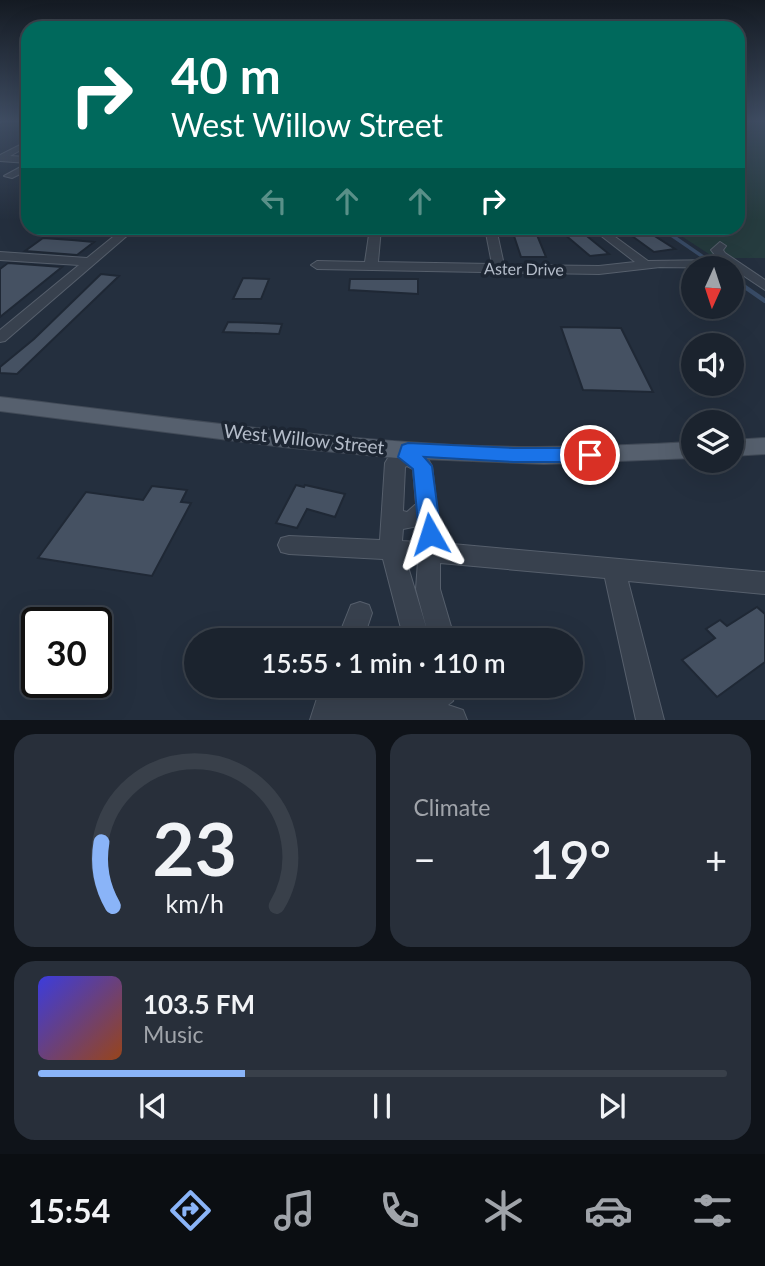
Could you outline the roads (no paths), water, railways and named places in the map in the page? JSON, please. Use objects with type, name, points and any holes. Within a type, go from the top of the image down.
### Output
[{"type":"main road","name":"West Willow Street","points":[[0,404],[408,454],[570,455],[681,450]]},
{"type":"main road","points":[[744,448],[764,447]]},
{"type":"street","points":[[0,158],[21,160]]},
{"type":"street","points":[[9,176],[21,170]]},
{"type":"street","points":[[0,338],[122,235]]},
{"type":"street","points":[[371,266],[374,235]]},
{"type":"street","points":[[492,235],[499,268]]},
{"type":"street","points":[[606,235],[645,264]]},
{"type":"street","points":[[720,246],[718,253],[722,256]]},
{"type":"street","points":[[0,256],[89,262]]},
{"type":"street","name":"Aster Drive","points":[[317,265],[599,270],[645,264],[681,264]]},
{"type":"street","points":[[744,272],[765,286]]},
{"type":"street","points":[[414,628],[391,550],[395,463],[408,454],[422,466],[430,534],[428,589],[439,628]]},
{"type":"street","points":[[392,515],[398,520],[409,521],[421,516],[427,505]]},
{"type":"street","points":[[289,545],[429,552],[765,583]]},
{"type":"street","points":[[614,569],[650,720]]},
{"type":"street","points":[[354,628],[360,613]]},
{"type":"street","points":[[329,703],[411,698]]},
{"type":"street","points":[[428,698],[453,720]]},
{"type":"waterway","points":[[671,235],[702,256]]},
{"type":"waterway","points":[[744,286],[765,301]]}]
